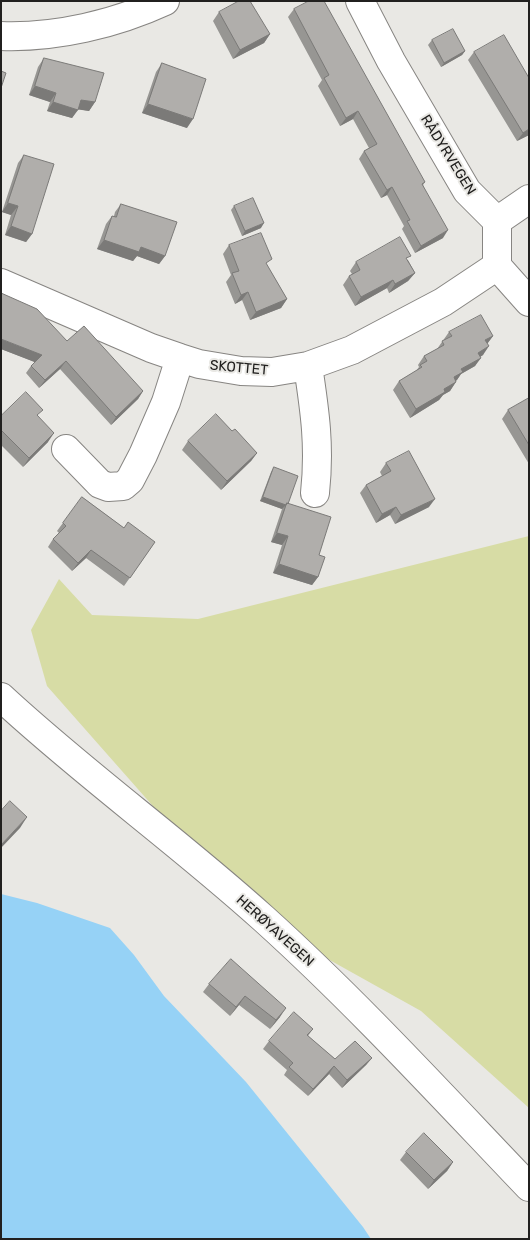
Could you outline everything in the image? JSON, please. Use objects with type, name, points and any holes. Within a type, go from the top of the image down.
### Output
[{"type":"main road","points":[[1,36],[61,33],[113,20],[165,1]]},
{"type":"main road","name":"RÅDYRVEGEN","points":[[360,1],[391,60],[467,191],[497,221]]},
{"type":"main road","points":[[529,199],[497,221],[497,266],[529,302]]},
{"type":"main road","name":"SKOTTET","points":[[1,283],[150,348],[180,358],[199,364],[241,371],[272,372],[308,366],[352,350],[449,298],[497,266]]},
{"type":"main road","points":[[66,449],[100,484],[108,487],[123,486],[130,480],[143,455],[166,402],[180,358]]},
{"type":"main road","points":[[308,366],[319,457],[315,493]]},
{"type":"main road","name":"HERØYAVEGEN","points":[[1,696],[242,900],[310,961],[395,1046],[529,1188]]},
{"type":"green space","points":[[529,536],[529,1108],[421,1011],[249,915],[47,686],[31,630],[59,579],[92,615],[198,619]]},
{"type":"water","points":[[1,894],[37,903],[110,928],[134,955],[164,996],[246,1082],[371,1239],[1,1239]]},
{"type":"building","points":[[239,1],[250,1],[270,34],[240,50],[219,12]]},
{"type":"building","points":[[309,1],[324,1],[425,182],[422,184],[448,230],[421,246],[407,221],[410,220],[392,187],[387,190],[364,151],[377,144],[358,111],[346,118],[324,78],[329,75],[294,9]]},
{"type":"building","points":[[453,29],[465,51],[444,63],[432,40]]},
{"type":"building","points":[[504,35],[529,78],[529,129],[523,133],[474,52]]},
{"type":"building","points":[[44,58],[104,73],[95,102],[81,100],[78,110],[53,102],[56,93],[35,86]]},
{"type":"building","points":[[162,63],[206,79],[193,119],[148,104]]},
{"type":"building","points":[[1,71],[6,73],[1,88]]},
{"type":"building","points":[[24,155],[54,164],[32,234],[11,226],[18,206],[8,203]]},
{"type":"building","points":[[253,198],[264,223],[245,231],[234,206]]},
{"type":"building","points":[[121,204],[177,222],[165,256],[141,247],[139,252],[104,240],[112,216],[116,217]]},
{"type":"building","points":[[261,233],[272,259],[266,263],[287,299],[256,312],[248,292],[241,295],[232,273],[239,271],[229,245]]},
{"type":"building","points":[[400,237],[411,256],[406,258],[415,273],[395,284],[393,280],[361,297],[349,276],[360,270],[356,262]]},
{"type":"building","points":[[1,293],[37,309],[67,341],[84,326],[143,391],[116,417],[66,361],[45,380],[31,366],[42,355],[1,339]]},
{"type":"building","points":[[481,315],[493,336],[485,340],[489,346],[478,353],[481,358],[461,369],[463,372],[454,377],[456,382],[444,389],[445,392],[416,409],[399,381],[422,367],[420,365],[427,361],[424,356],[444,345],[442,341],[452,336],[449,332]]},
{"type":"building","points":[[26,392],[43,410],[37,415],[54,433],[29,458],[1,430],[1,416]]},
{"type":"building","points":[[529,398],[529,445],[508,410]]},
{"type":"building","points":[[216,414],[232,431],[235,429],[257,453],[227,481],[188,441]]},
{"type":"building","points":[[409,451],[435,499],[401,515],[396,507],[382,514],[366,485],[391,471],[386,463]]},
{"type":"building","points":[[274,467],[298,476],[286,505],[263,497]]},
{"type":"building","points":[[82,497],[124,528],[128,522],[155,542],[130,578],[91,550],[78,563],[53,539],[66,526],[63,523]]},
{"type":"building","points":[[287,503],[331,517],[319,555],[325,557],[318,577],[279,564],[288,536],[277,533]]},
{"type":"building","points":[[10,801],[27,817],[1,845],[1,811]]},
{"type":"building","points":[[231,959],[286,1008],[276,1020],[245,996],[236,1007],[209,984]]},
{"type":"building","points":[[294,1012],[313,1029],[307,1035],[335,1059],[355,1041],[372,1058],[347,1080],[334,1066],[313,1089],[289,1067],[293,1063],[269,1041]]},
{"type":"building","points":[[424,1133],[453,1162],[434,1180],[406,1152]]}]
